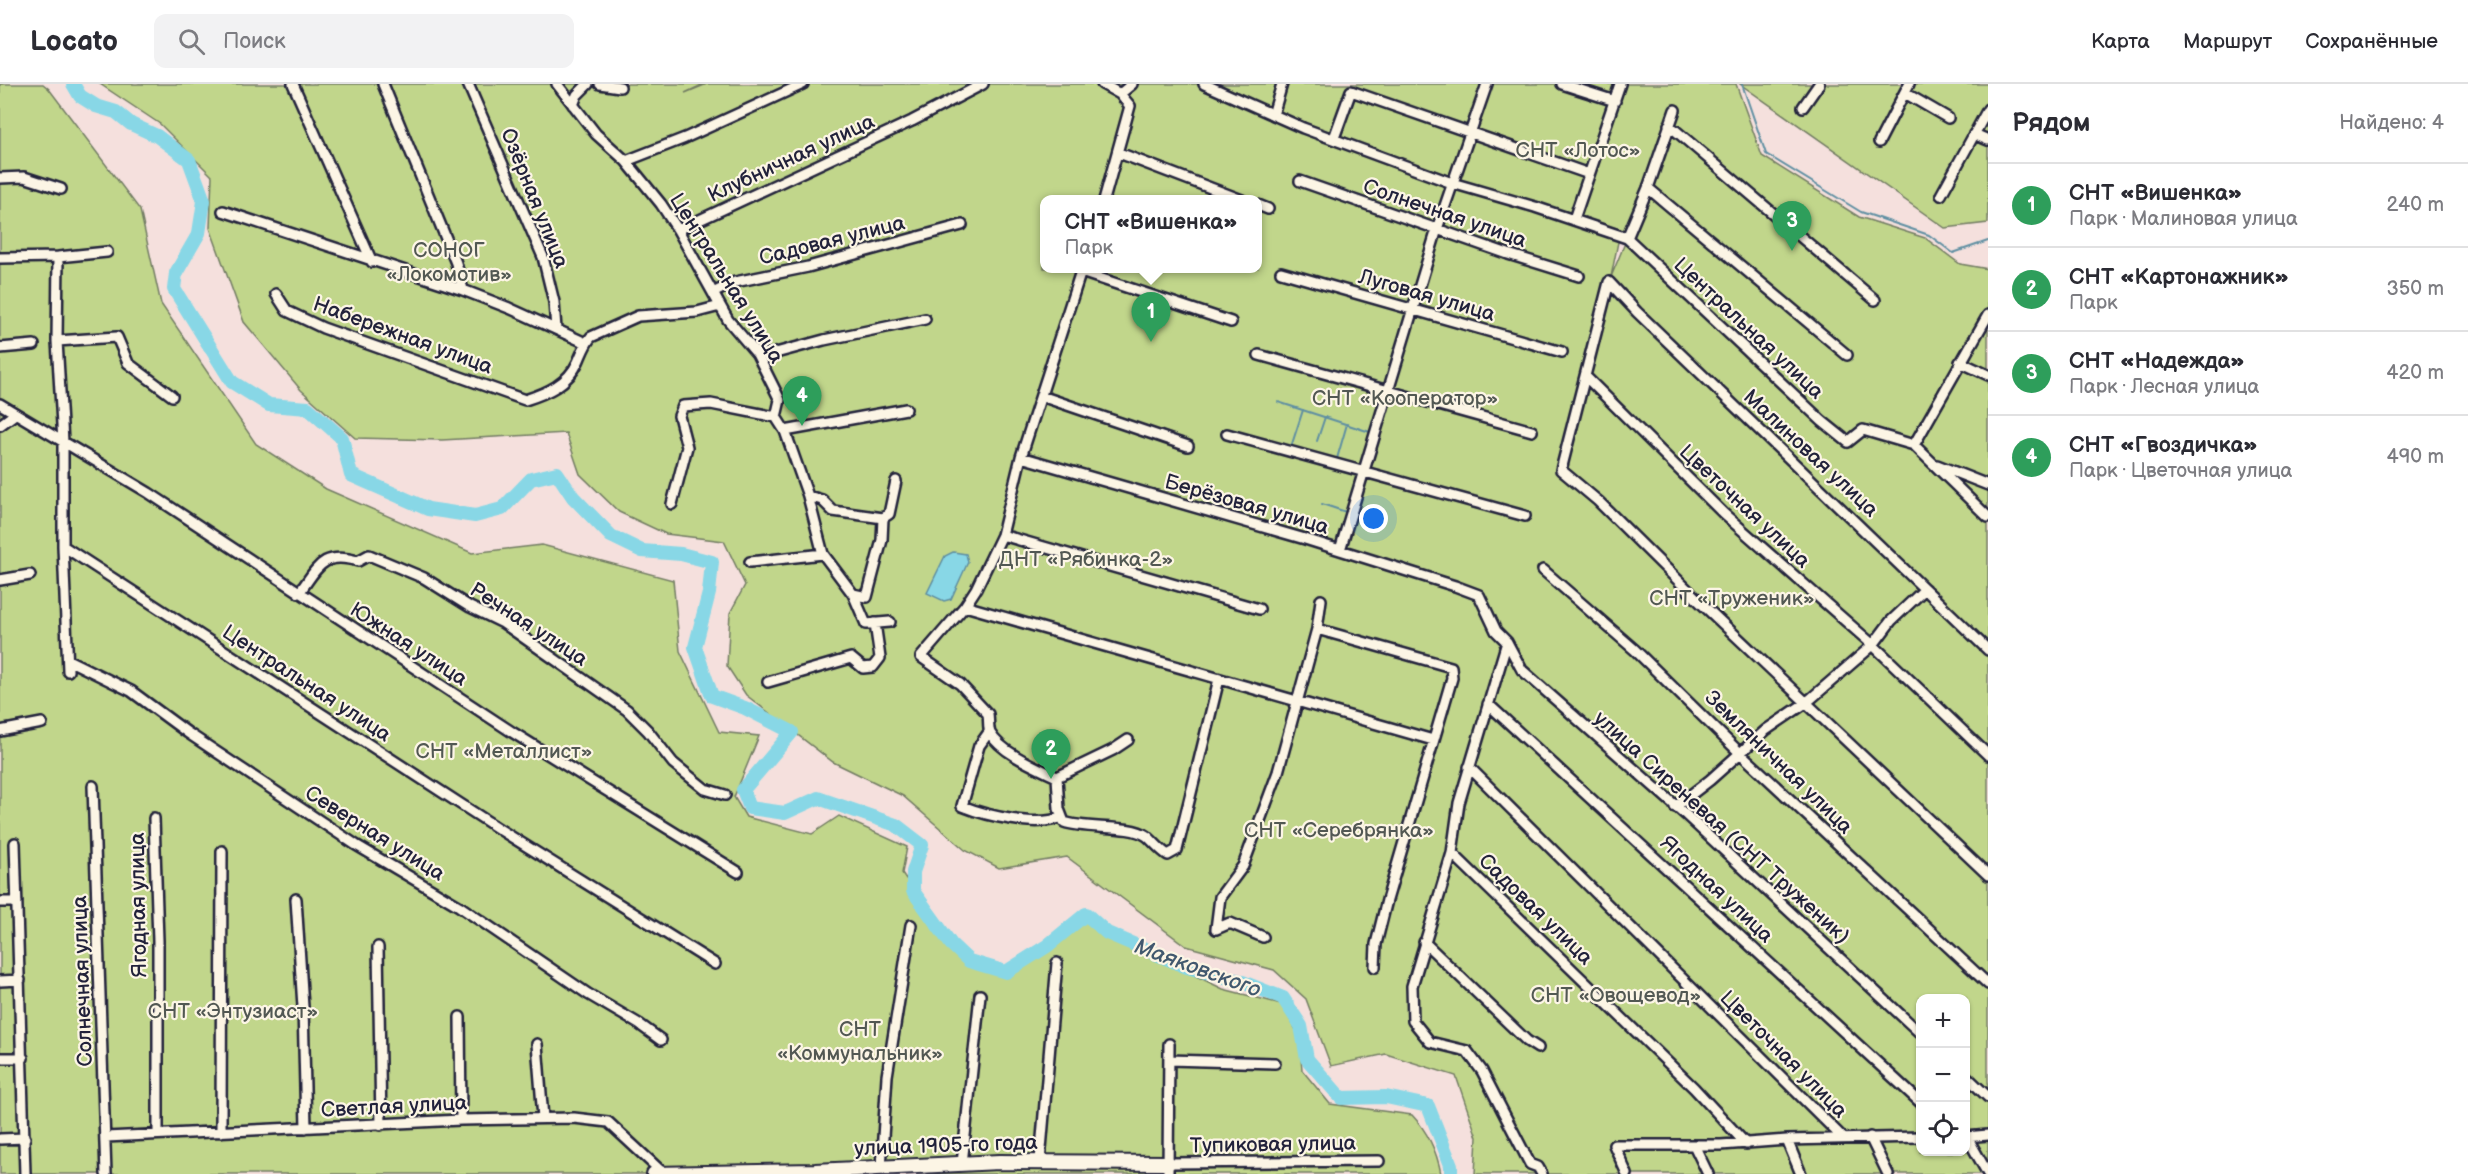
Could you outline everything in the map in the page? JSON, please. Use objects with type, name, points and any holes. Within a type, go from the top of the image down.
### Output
[{"type":"street","points":[[293,84],[372,262]]},
{"type":"street","points":[[383,84],[452,253],[463,290]]},
{"type":"street","name":"Озёрная улица","points":[[468,84],[543,256],[554,302],[556,329]]},
{"type":"street","name":"Центральная улица","points":[[557,84],[596,134],[626,161],[678,230],[728,320],[757,354],[780,400],[776,417],[785,431],[808,496],[823,554],[853,594],[866,624],[875,623]]},
{"type":"street","points":[[573,105],[577,95],[588,84]]},
{"type":"street","points":[[600,84],[620,87]]},
{"type":"street","points":[[626,161],[685,138],[803,84]]},
{"type":"street","name":"Клубничная улица","points":[[678,230],[912,121],[983,84]]},
{"type":"street","points":[[1102,84],[1115,89],[1130,106],[1119,153],[1106,195]]},
{"type":"street","points":[[1115,89],[1132,84]]},
{"type":"street","points":[[1204,84],[1273,115],[1452,183],[1574,219],[1627,238],[1648,188],[1675,110]]},
{"type":"street","points":[[1273,115],[1282,84]]},
{"type":"street","points":[[1340,550],[1437,229],[1487,84]]},
{"type":"street","points":[[1562,84],[1615,101]]},
{"type":"street","points":[[1574,219],[1620,84]]},
{"type":"street","points":[[1803,107],[1819,84]]},
{"type":"street","points":[[1334,138],[1353,88],[1470,133],[1589,174]]},
{"type":"street","points":[[1878,141],[1907,88],[1948,118]]},
{"type":"street","points":[[1941,195],[1988,109]]},
{"type":"street","points":[[1669,125],[1875,300]]},
{"type":"street","points":[[1974,134],[1988,140]]},
{"type":"street","points":[[1119,153],[1229,195]]},
{"type":"street","points":[[0,178],[24,177],[61,189]]},
{"type":"street","name":"Солнечная улица","points":[[1300,181],[1508,255],[1579,276]]},
{"type":"street","points":[[1648,188],[1847,355]]},
{"type":"street","points":[[1262,207],[1268,209]]},
{"type":"street","points":[[223,212],[463,290],[586,343],[591,337],[638,316],[697,312],[720,306]]},
{"type":"street","name":"Садовая улица","points":[[713,293],[735,282],[808,267],[962,225]]},
{"type":"street","name":"Центральная улица","points":[[1627,238],[1822,421],[1848,441],[1863,430],[1914,445]]},
{"type":"street","points":[[0,258],[58,257],[107,252]]},
{"type":"street","points":[[58,257],[57,340],[63,442],[63,546],[68,670]]},
{"type":"street","name":"Луговая улица","points":[[1281,272],[1562,352]]},
{"type":"street","points":[[1062,817],[1053,821],[1031,822],[962,807],[979,746],[989,732],[988,714],[960,684],[921,657],[965,606],[1002,535],[1021,457],[1081,273]]},
{"type":"street","points":[[1091,273],[1231,322]]},
{"type":"street","name":"Малиновая улица","points":[[1586,377],[1610,282],[1637,312],[1988,650]]},
{"type":"street","name":"Набережная улица","points":[[276,294],[287,311],[323,328],[525,400],[544,394],[569,378],[586,343]]},
{"type":"street","points":[[1988,315],[1914,445],[1988,518]]},
{"type":"street","points":[[757,354],[772,354],[824,340],[925,319]]},
{"type":"street","points":[[57,340],[117,337],[128,363],[172,396]]},
{"type":"street","points":[[0,348],[34,345]]},
{"type":"street","points":[[1259,354],[1532,431]]},
{"type":"street","points":[[1960,362],[1988,375]]},
{"type":"street","points":[[1586,377],[1561,470],[1598,501],[1700,602],[1988,875]]},
{"type":"street","name":"Цветочная улица","points":[[1586,377],[1724,514],[1873,645],[1988,755]]},
{"type":"street","points":[[1041,396],[1188,446]]},
{"type":"street","points":[[0,404],[63,442]]},
{"type":"street","points":[[672,504],[687,447],[680,416],[683,406],[711,404],[776,417]]},
{"type":"street","points":[[785,431],[906,409]]},
{"type":"street","points":[[0,425],[15,414]]},
{"type":"street","points":[[1227,434],[1525,516]]},
{"type":"street","name":"Южная улица","points":[[63,442],[149,493],[512,732],[738,872]]},
{"type":"street","name":"Берёзовая улица","points":[[1021,457],[1340,550],[1479,595],[1496,630],[1507,642]]},
{"type":"street","points":[[1935,465],[1988,485]]},
{"type":"street","points":[[808,496],[822,500],[832,511],[883,518],[889,514],[896,481]]},
{"type":"street","points":[[853,594],[867,597],[882,540],[883,518]]},
{"type":"street","points":[[1002,535],[1259,609]]},
{"type":"street","name":"Центральная улица","points":[[63,546],[500,829],[715,964]]},
{"type":"street","points":[[750,562],[823,554]]},
{"type":"street","name":"Речная улица","points":[[299,593],[318,567],[328,559],[342,557],[358,561],[369,555],[424,578],[470,607],[503,623],[627,710],[648,731],[673,763],[705,789],[725,795]]},
{"type":"street","name":"Земляничная улица","points":[[1543,570],[1635,650],[1739,752],[1988,984]]},
{"type":"street","points":[[0,580],[30,575]]},
{"type":"street","points":[[1676,807],[1710,780],[1739,752],[1807,702],[1873,645],[1891,621],[1925,589]]},
{"type":"street","points":[[1263,937],[1230,923],[1216,929],[1220,897],[1243,866],[1278,772],[1317,628],[1321,600]]},
{"type":"street","points":[[965,606],[1433,740]]},
{"type":"street","points":[[768,682],[852,658],[863,668],[873,668],[880,658],[875,623],[890,622]]},
{"type":"street","points":[[1317,628],[1451,667],[1452,678],[1384,911],[1376,944],[1375,967]]},
{"type":"street","points":[[1507,642],[1459,803],[1452,853],[1412,986],[1413,1021],[1430,1042],[1467,1052],[1482,1071],[1530,1164],[1538,1167],[1542,1174]]},
{"type":"street","name":"улица Сиреневая (СНТ Труженик)","points":[[1507,642],[1522,670],[1676,807],[1916,1029]]},
{"type":"street","name":"Северная улица","points":[[68,660],[131,692],[356,845],[459,906],[588,994],[639,1024],[661,1040]]},
{"type":"street","points":[[1058,777],[1059,809],[1064,822],[1078,828],[1121,830],[1145,835],[1168,855],[1177,850],[1219,679]]},
{"type":"street","name":"Ягодная улица","points":[[1488,704],[1916,1098]]},
{"type":"street","points":[[0,731],[42,723]]},
{"type":"street","points":[[989,732],[1000,744],[1023,761],[1058,777]]},
{"type":"street","points":[[1058,777],[1113,750],[1128,740]]},
{"type":"street","name":"Цветочная улица","points":[[1470,767],[1842,1138]]},
{"type":"street","name":"Солнечная улица","points":[[93,786],[106,1174]]},
{"type":"street","name":"Ягодная улица","points":[[154,818],[158,941],[158,1134]]},
{"type":"street","points":[[15,843],[25,1174]]},
{"type":"street","points":[[221,1132],[222,851]]},
{"type":"street","name":"Садовая улица","points":[[1452,853],[1694,1088],[1746,1144]]},
{"type":"street","points":[[296,899],[303,1007],[306,1128]]},
{"type":"street","points":[[0,902],[17,902]]},
{"type":"street","points":[[881,1168],[887,1076],[911,925]]},
{"type":"street","points":[[1424,942],[1527,1041],[1538,1048]]},
{"type":"street","points":[[378,947],[381,1125]]},
{"type":"street","points":[[1040,1161],[1057,963]]},
{"type":"street","points":[[0,981],[20,980]]},
{"type":"street","points":[[962,1164],[980,995]]},
{"type":"street","points":[[460,1017],[461,1120]]},
{"type":"street","points":[[537,1044],[543,1118]]},
{"type":"street","points":[[1168,1044],[1168,1169]]},
{"type":"street","points":[[0,1058],[23,1058]]},
{"type":"street","points":[[1169,1060],[1275,1063]]},
{"type":"street","points":[[1970,1081],[1988,1097]]},
{"type":"street","name":"Светлая улица","points":[[106,1137],[461,1120],[543,1118],[608,1122],[663,1173]]},
{"type":"street","points":[[1970,1137],[1988,1135]]},
{"type":"street","points":[[1870,1137],[1888,1174]]},
{"type":"street","points":[[1627,1174],[1614,1145],[1746,1144],[1787,1140],[1916,1137]]},
{"type":"street","points":[[0,1139],[25,1138]]},
{"type":"street","points":[[1787,1140],[1801,1174]]},
{"type":"street","points":[[1970,1144],[1988,1174]]},
{"type":"street","points":[[1694,1145],[1708,1174]]},
{"type":"street","name":"улица 1905-го года","points":[[654,1174],[791,1173],[1040,1161],[1070,1168],[1168,1169]]},
{"type":"street","name":"Тупиковая улица","points":[[1168,1169],[1379,1161]]},
{"type":"green space","points":[[0,84],[43,84],[49,89],[140,210],[161,304],[256,444],[326,489],[472,553],[542,545],[673,580],[680,651],[719,732],[759,736],[734,797],[746,817],[812,834],[839,816],[907,847],[902,873],[951,944],[969,961],[1006,972],[1086,914],[1109,934],[1223,989],[1281,1004],[1299,1035],[1302,1070],[1330,1104],[1412,1115],[1423,1128],[1431,1143],[1441,1174],[0,1174]]},
{"type":"green space","points":[[100,84],[704,84],[685,93],[707,84],[1736,84],[1762,156],[1859,217],[1925,238],[1960,264],[1988,269],[1988,1174],[1475,1174],[1477,1137],[1456,1076],[1386,1054],[1331,1066],[1306,999],[1274,970],[1186,946],[1067,857],[999,868],[965,850],[903,796],[833,762],[746,695],[727,666],[730,613],[745,585],[724,541],[666,534],[619,512],[580,474],[566,433],[442,440],[355,438],[301,390],[244,322],[210,228],[212,176],[160,124]],"holes":[[[1620,232],[1627,238],[1611,277]]]},
{"type":"green space","points":[[1740,84],[1988,84],[1988,223],[1945,228]]},
{"type":"water","points":[[953,552],[966,554],[968,562],[951,599],[944,601],[927,593],[945,556]]},
{"type":"waterway","name":"Маяковского","points":[[73,84],[80,96],[96,106],[116,112],[131,124],[157,136],[189,160],[204,201],[199,233],[176,273],[174,289],[232,382],[269,405],[308,408],[342,438],[351,475],[428,509],[475,516],[502,509],[531,479],[557,473],[573,497],[611,536],[642,551],[681,554],[712,562],[709,593],[695,647],[712,696],[745,708],[792,732],[743,790],[750,808],[785,813],[818,798],[896,825],[922,845],[913,872],[913,891],[951,944],[969,961],[1006,972],[1047,946],[1086,914],[1107,933],[1187,967],[1240,981],[1283,998],[1301,1026],[1307,1059],[1341,1098],[1386,1097],[1428,1106],[1451,1165],[1451,1174]]},
{"type":"waterway","points":[[1742,84],[1766,154],[1861,212],[1929,235],[1953,253],[1988,241]]},
{"type":"waterway","points":[[1278,402],[1373,433]]},
{"type":"waterway","points":[[1291,447],[1303,410]]},
{"type":"waterway","points":[[1317,441],[1325,417]]},
{"type":"waterway","points":[[1336,462],[1347,424]]},
{"type":"waterway","points":[[1322,504],[1349,513]]},
{"type":"place","name":"СНТ «Надежда»","points":[[1792,251]]},
{"type":"place","name":"СНТ «Вишенка»","points":[[1151,342]]},
{"type":"place","name":"СНТ «Гвоздичка»","points":[[802,426]]},
{"type":"place","name":"СНТ «Картонажник»","points":[[1051,779]]},
{"type":"park label","name":"СНТ «Лотос»","points":[[1578,150]]},
{"type":"park label","name":"СОНОГ «Локомотив»","points":[[449,262]]},
{"type":"park label","name":"СНТ «Кооператор»","points":[[1405,398]]},
{"type":"park label","name":"ДНТ «Рябинка-2»","points":[[1086,559]]},
{"type":"park label","name":"СНТ «Труженик»","points":[[1732,598]]},
{"type":"park label","name":"СНТ «Металлист»","points":[[504,751]]},
{"type":"park label","name":"СНТ «Серебрянка»","points":[[1339,830]]},
{"type":"park label","name":"СНТ «Овощевод»","points":[[1616,995]]},
{"type":"park label","name":"СНТ «Энтузиаст»","points":[[233,1011]]},
{"type":"park label","name":"СНТ «Коммунальник»","points":[[860,1041]]}]
